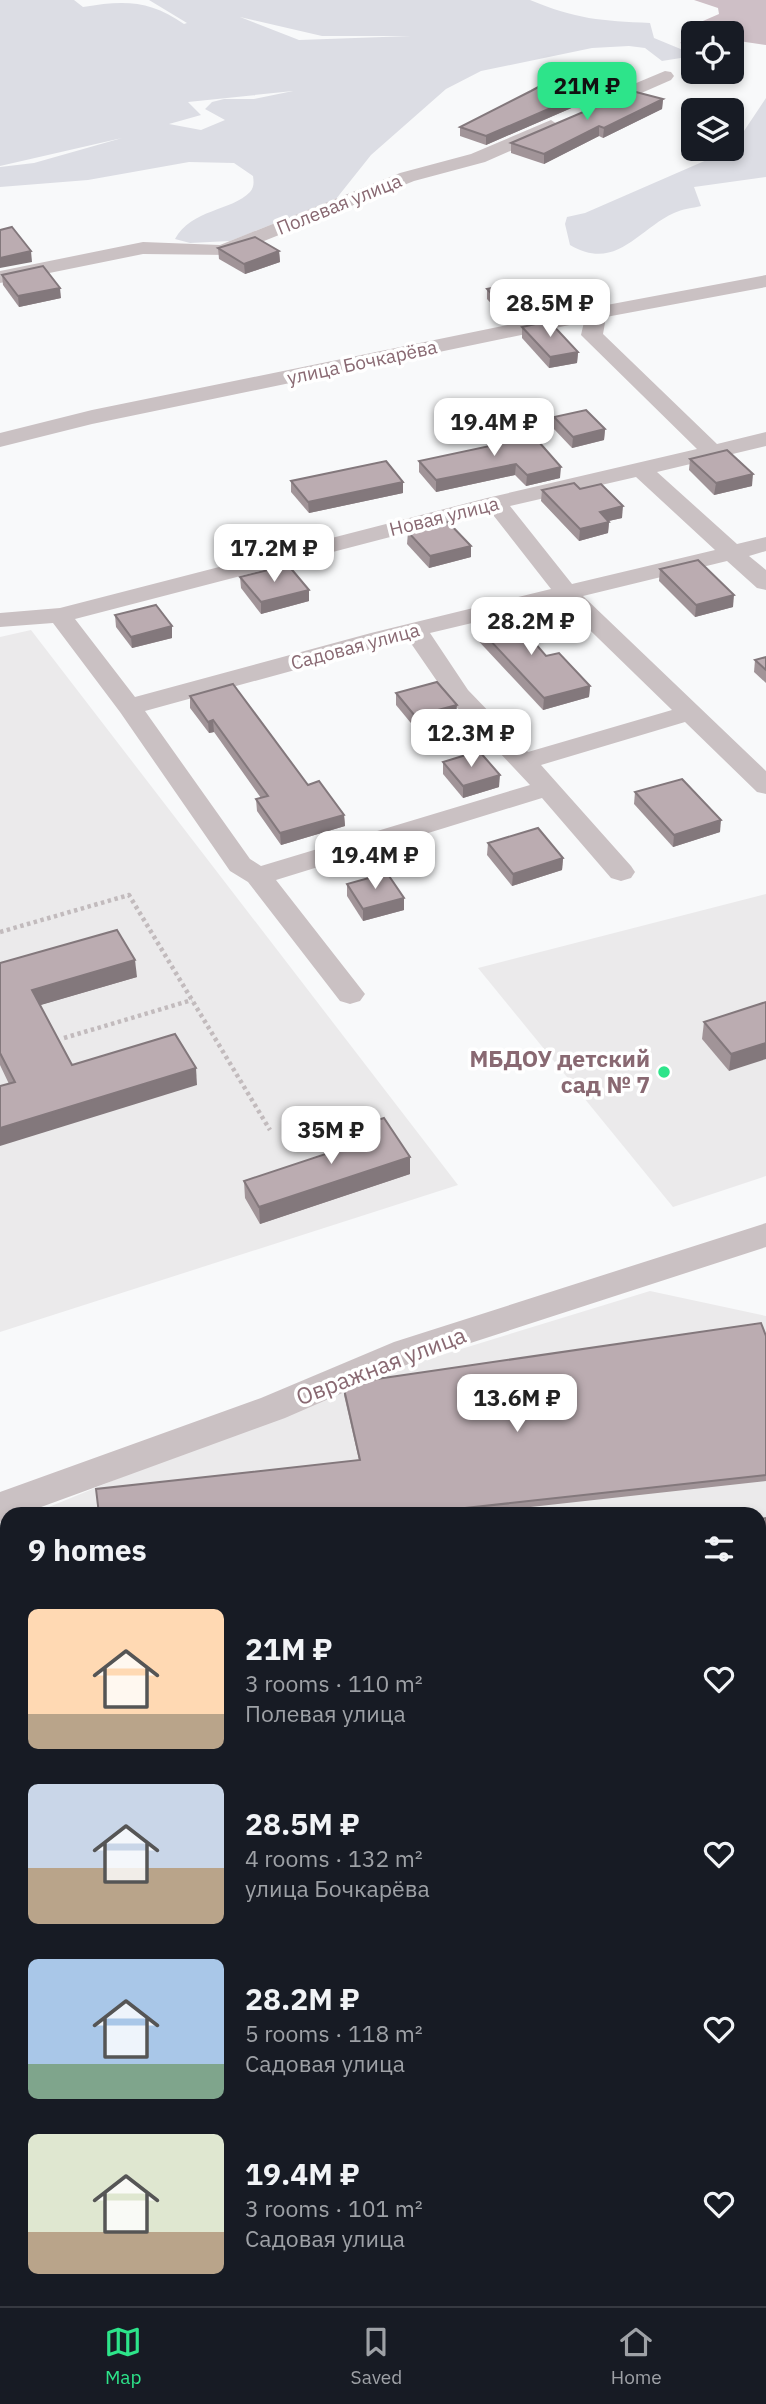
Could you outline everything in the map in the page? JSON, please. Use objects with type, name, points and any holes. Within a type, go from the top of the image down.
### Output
[{"type":"street","name":"Полевая улица","points":[[0,277],[143,248],[222,251],[407,177],[478,158],[665,76]]},
{"type":"street","name":"улица Бочкарёва","points":[[0,440],[92,417],[596,313],[766,281]]},
{"type":"street","points":[[596,313],[592,335],[713,452]]},
{"type":"street","name":"Новая улица","points":[[0,620],[60,615],[495,503],[766,439]]},
{"type":"street","points":[[641,469],[766,583]]},
{"type":"street","points":[[495,503],[568,594],[766,786]]},
{"type":"street","name":"Садовая улица","points":[[129,707],[415,630],[766,544]]},
{"type":"street","points":[[60,615],[129,707],[240,865],[258,876],[350,994]]},
{"type":"street","points":[[415,630],[459,695],[548,788],[621,872]]},
{"type":"street","points":[[523,762],[688,713]]},
{"type":"street","points":[[258,876],[548,788]]},
{"type":"street","name":"Овражная улица","points":[[0,1507],[273,1408],[406,1351],[766,1235]]},
{"type":"path","points":[[0,932],[129,895],[270,1130]]},
{"type":"path","points":[[64,1038],[192,1000]]},
{"type":"shaded area","points":[[0,0],[74,0],[83,7],[111,3],[136,4],[160,10],[184,24],[187,23],[149,0],[530,0],[589,18],[650,23],[654,38],[681,49],[681,58],[662,61],[645,48],[592,48],[481,71],[446,89],[371,155],[336,199],[230,241],[190,243],[175,239],[191,222],[233,203],[250,192],[253,176],[234,163],[189,162],[88,180],[0,187],[0,167],[34,163],[122,138],[0,166]],"holes":[[[240,17],[322,36],[411,36],[299,40]],[[293,91],[254,99],[224,99],[212,102],[205,109],[225,120],[201,130],[169,124],[201,115],[188,102]]]},
{"type":"shaded area","points":[[694,0],[766,0],[766,45],[744,42],[744,21],[703,21],[719,14],[718,8]]},
{"type":"shaded area","points":[[766,98],[766,177],[694,187],[701,206],[674,213],[625,246],[613,251],[600,254],[586,252],[570,245],[565,224],[567,217],[585,213],[704,161],[744,161],[744,131]]},
{"type":"shaded area","points":[[31,630],[458,1185],[0,1332],[0,637]]},
{"type":"shaded area","name":"МБДОУ детский сад № 7","points":[[766,894],[766,1176],[673,1207],[478,968]]},
{"type":"shaded area","points":[[650,1291],[766,1316],[766,1507],[49,1507],[344,1385]]},
{"type":"building","points":[[564,73],[606,84],[486,136],[460,127],[531,91]]},
{"type":"building","points":[[632,91],[663,99],[604,128],[599,126],[544,154],[511,143]]},
{"type":"building","points":[[12,227],[31,251],[0,258],[0,230]]},
{"type":"building","points":[[255,237],[279,251],[244,264],[218,248]]},
{"type":"building","points":[[43,266],[60,288],[18,296],[2,275]]},
{"type":"building","points":[[514,284],[535,306],[508,312],[487,289]]},
{"type":"building","points":[[549,321],[578,352],[550,357],[522,327]]},
{"type":"building","points":[[586,410],[605,429],[573,437],[554,417]]},
{"type":"building","points":[[531,433],[561,467],[527,475],[516,464],[436,480],[419,461],[490,446],[487,443]]},
{"type":"building","points":[[727,450],[753,474],[716,483],[690,459]]},
{"type":"building","points":[[386,461],[403,482],[308,502],[291,481]]},
{"type":"building","points":[[574,483],[580,489],[601,484],[623,506],[600,512],[609,522],[580,529],[542,490]]},
{"type":"building","points":[[448,522],[471,546],[430,556],[408,532]]},
{"type":"building","points":[[698,560],[734,595],[696,605],[660,569]]},
{"type":"building","points":[[288,565],[309,590],[261,602],[240,577]]},
{"type":"building","points":[[156,605],[172,626],[131,637],[115,615]]},
{"type":"building","points":[[509,613],[546,656],[559,653],[590,686],[544,698],[473,622]]},
{"type":"building","points":[[766,657],[766,670],[755,660]]},
{"type":"building","points":[[437,682],[457,705],[415,716],[396,693]]},
{"type":"building","points":[[233,684],[308,785],[319,781],[344,815],[280,833],[256,799],[268,796],[213,720],[208,722],[190,696]]},
{"type":"building","points":[[479,751],[500,775],[463,786],[443,762]]},
{"type":"building","points":[[682,779],[721,820],[674,835],[635,792]]},
{"type":"building","points":[[538,828],[563,858],[513,874],[488,843]]},
{"type":"building","points":[[387,873],[404,898],[363,909],[347,884]]},
{"type":"building","points":[[117,930],[135,960],[32,990],[72,1065],[175,1034],[196,1068],[0,1128],[0,1086],[15,1082],[0,1053],[0,963]]},
{"type":"building","points":[[766,1002],[766,1043],[731,1054],[704,1022]]},
{"type":"building","points":[[384,1118],[410,1157],[259,1207],[244,1181],[368,1140],[359,1126]]},
{"type":"building","points":[[761,1323],[766,1336],[766,1475],[475,1507],[98,1507],[96,1489],[360,1460],[344,1389],[363,1381]]},
{"type":"place","name":"МБДОУ детский сад № 7","points":[[664,1072]]}]
